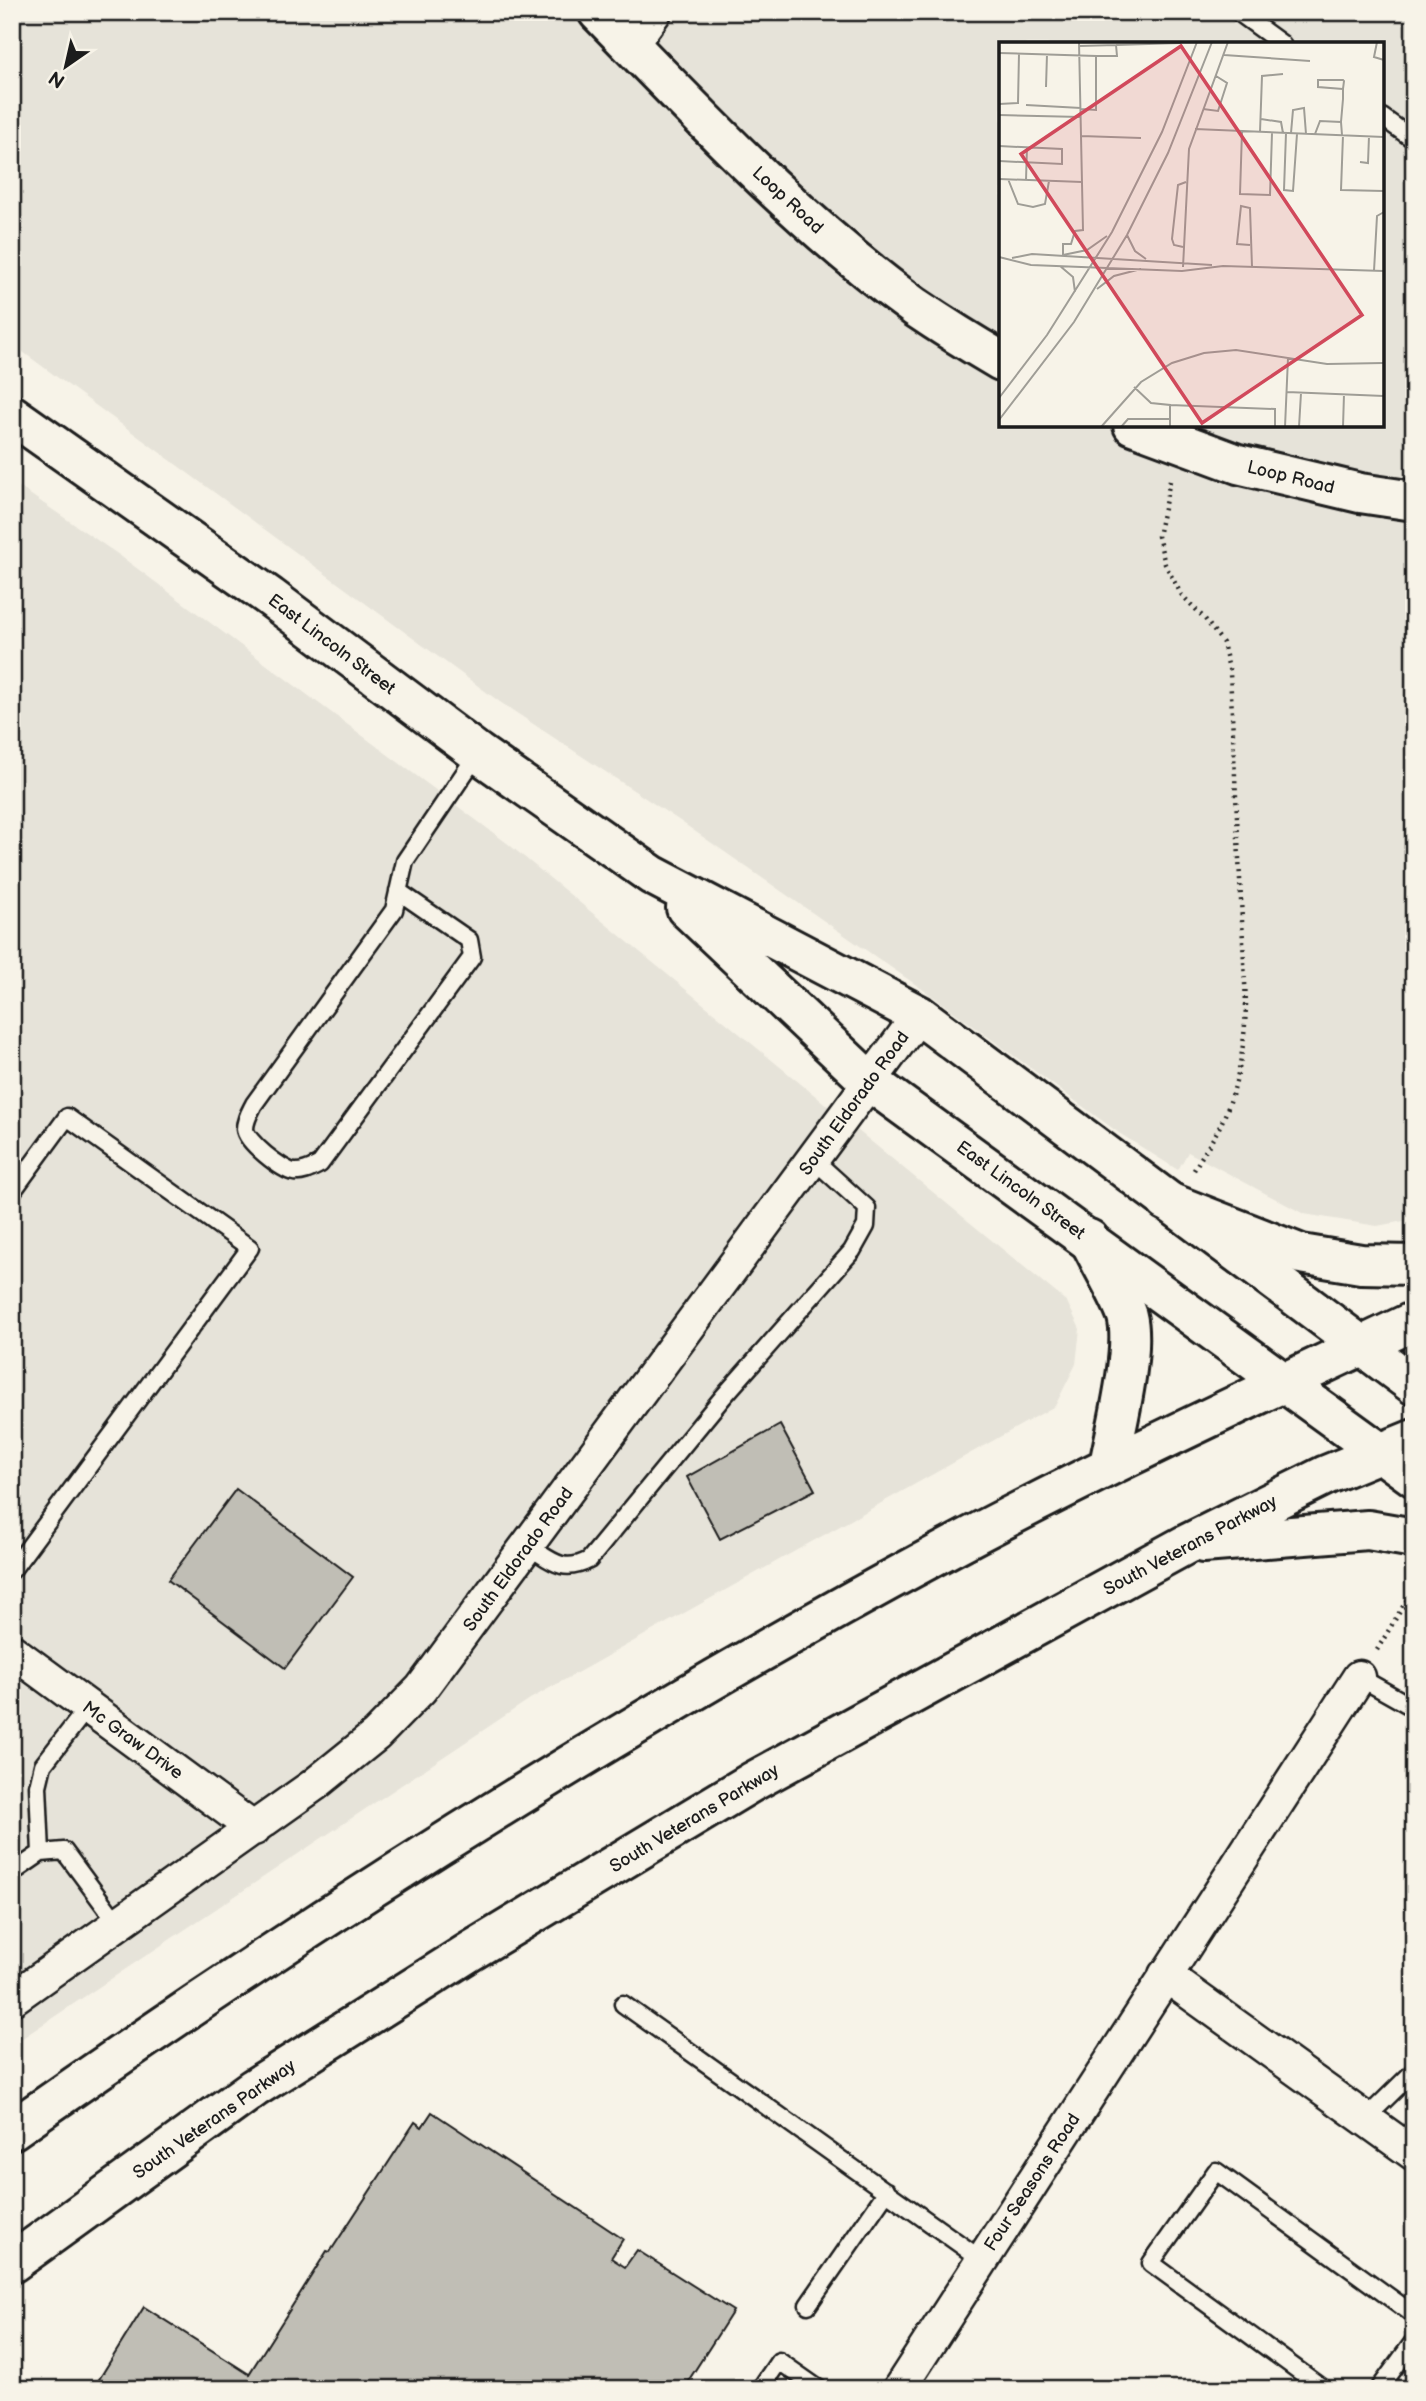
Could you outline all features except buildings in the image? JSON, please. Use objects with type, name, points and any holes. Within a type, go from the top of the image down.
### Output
[{"type":"main road","name":"Loop Road","points":[[598,12],[768,183],[817,228],[915,306],[999,360]]},
{"type":"main road","name":"East Lincoln Street","points":[[12,415],[270,597],[478,753],[652,875],[919,1015],[1178,1189],[1362,1346],[1414,1385]]},
{"type":"main road","name":"Loop Road","points":[[1138,427],[1238,464],[1360,493],[1414,502]]},
{"type":"main road","name":"East Lincoln Street","points":[[652,875],[870,1082],[1284,1383],[1398,1446],[1414,1477]]},
{"type":"main road","points":[[1178,1189],[1301,1254],[1361,1264],[1414,1265]]},
{"type":"main road","points":[[1089,1239],[1126,1315],[1129,1335],[1122,1398],[1109,1465]]},
{"type":"main road","points":[[12,2130],[165,2022],[327,1915],[520,1793],[819,1619],[1109,1465],[1414,1321]]},
{"type":"main road","name":"South Veterans Parkway","points":[[12,2263],[254,2088],[471,1951],[752,1782],[1187,1544],[1326,1475],[1398,1446]]},
{"type":"main road","points":[[1187,1544],[1368,1530],[1414,1538]]},
{"type":"street","points":[[631,45],[655,12]]},
{"type":"street","name":"South Eldorado Road","points":[[12,1999],[314,1785],[376,1735],[421,1689],[919,1015]]},
{"type":"street","name":"Mc Graw Drive","points":[[12,1651],[254,1829]]},
{"type":"street","name":"Four Seasons Road","points":[[906,2386],[982,2260],[1359,1677]]},
{"type":"street","points":[[1165,1975],[1414,2154]]},
{"type":"lane","points":[[1238,12],[1279,42]]},
{"type":"lane","points":[[1384,118],[1414,140]]},
{"type":"lane","points":[[398,891],[469,940],[472,957],[320,1164],[306,1171],[292,1172],[257,1148],[245,1133],[246,1122],[254,1104],[394,910],[398,891],[405,861],[478,753]]},
{"type":"lane","points":[[12,1192],[67,1118],[250,1248],[12,1570]]},
{"type":"lane","points":[[528,1546],[563,1567],[576,1567],[589,1560],[723,1397],[852,1251],[866,1226],[867,1208],[813,1159]]},
{"type":"lane","points":[[1359,1677],[1414,1708]]},
{"type":"lane","points":[[41,1853],[38,1786],[43,1765],[88,1707]]},
{"type":"lane","points":[[12,1873],[41,1853],[64,1851],[118,1924]]},
{"type":"lane","points":[[623,2004],[982,2260]]},
{"type":"lane","points":[[1366,2118],[1414,2070]]},
{"type":"lane","points":[[1324,2389],[1151,2263],[1216,2171],[1414,2315]]},
{"type":"lane","points":[[808,2305],[887,2191]]},
{"type":"lane","points":[[1379,2389],[1414,2341]]},
{"type":"lane","points":[[760,2389],[779,2361],[819,2389]]},
{"type":"path","points":[[1170,481],[1158,536],[1165,564],[1181,594],[1223,643],[1230,673],[1246,1003],[1245,1042],[1231,1095],[1218,1129],[1178,1189]]},
{"type":"path","points":[[1359,1677],[1414,1588]]},
{"type":"shaded area","points":[[12,12],[1414,12],[1414,1219],[1377,1226],[1304,1214],[1188,1152],[1178,1170],[1119,1133],[935,998],[680,821],[500,702],[12,344]]},
{"type":"shaded area","points":[[12,482],[119,555],[507,843],[1067,1302],[1080,1329],[1076,1364],[1055,1406],[530,1699],[12,2045]]}]
